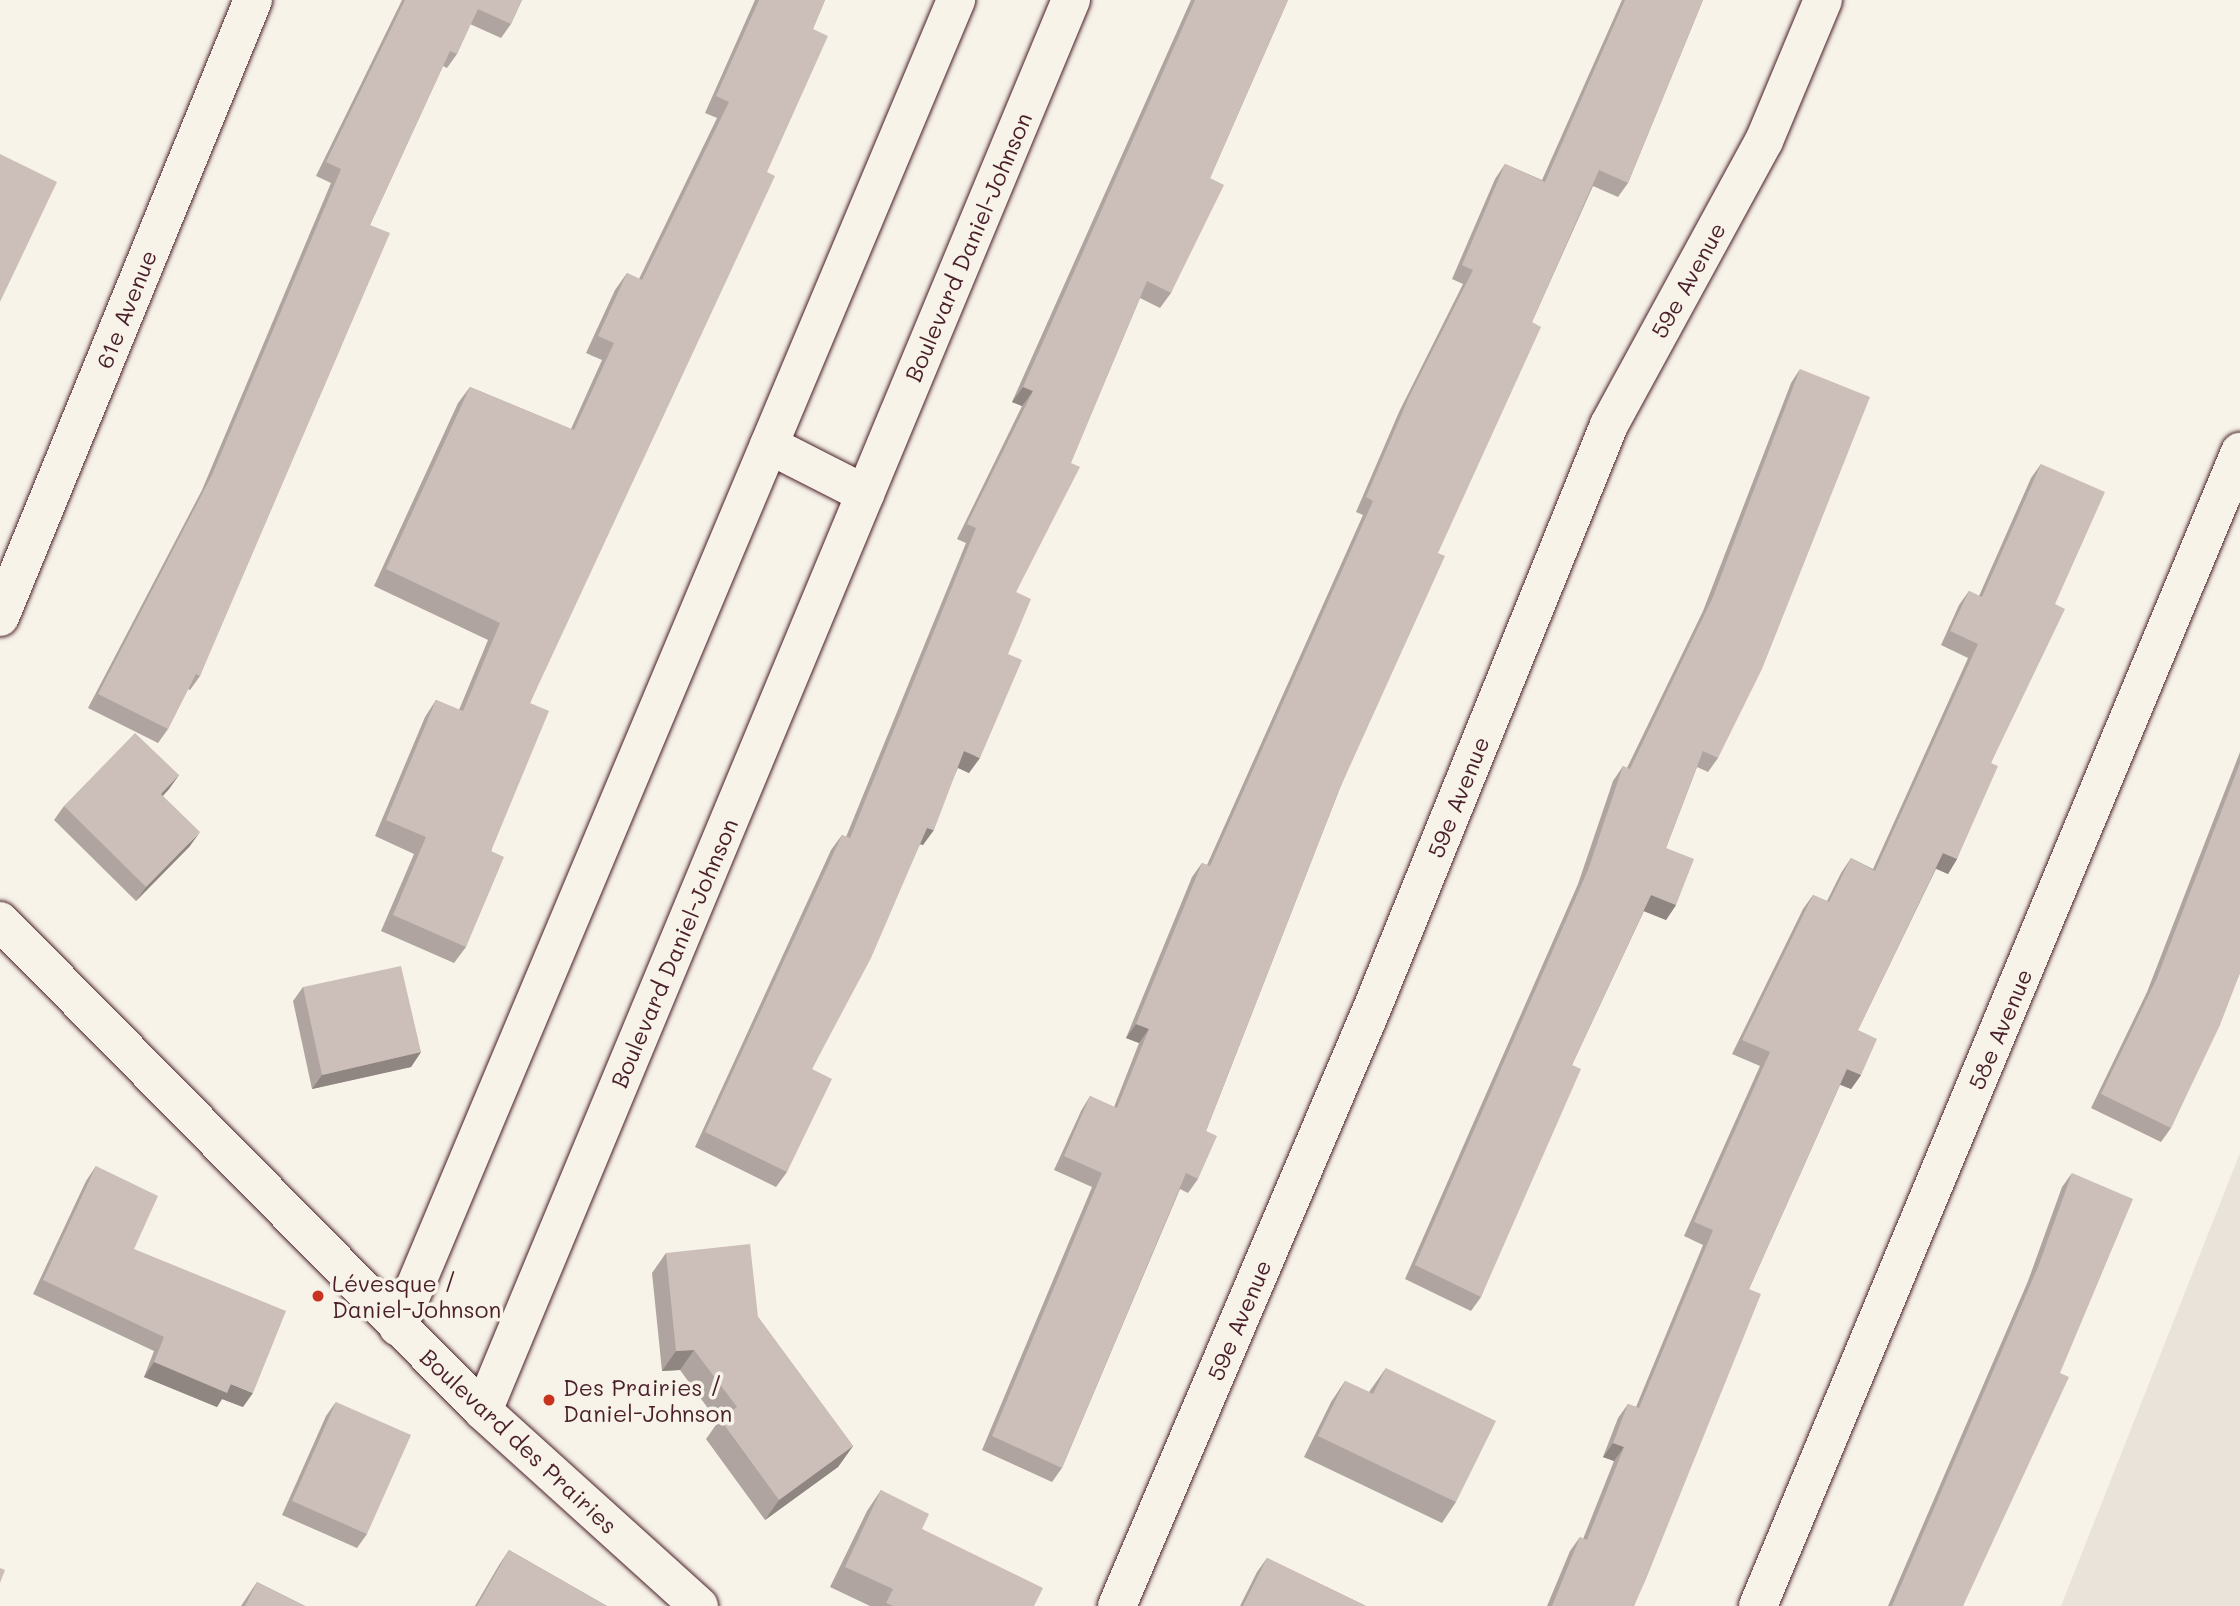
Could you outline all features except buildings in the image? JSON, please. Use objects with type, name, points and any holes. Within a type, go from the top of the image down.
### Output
[{"type":"street","name":"61e Avenue","points":[[0,617],[253,0]]},
{"type":"street","points":[[398,1327],[956,0]]},
{"type":"street","name":"Boulevard Daniel-Johnson","points":[[483,1411],[1071,0]]},
{"type":"street","name":"59e Avenue","points":[[1116,1606],[1373,1006],[1609,425],[1764,141],[1823,0]]},
{"type":"street","points":[[769,445],[865,494]]},
{"type":"street","name":"58e Avenue","points":[[1758,1606],[2240,452]]},
{"type":"street","name":"Boulevard des Prairies","points":[[0,921],[483,1411],[699,1606]]},
{"type":"shaded area","points":[[2240,1153],[2240,1606],[2061,1606]]},
{"type":"place","name":"Lévesque / Daniel-Johnson","points":[[318,1296]]},
{"type":"place","name":"Des Prairies / Daniel-Johnson","points":[[549,1400]]}]
